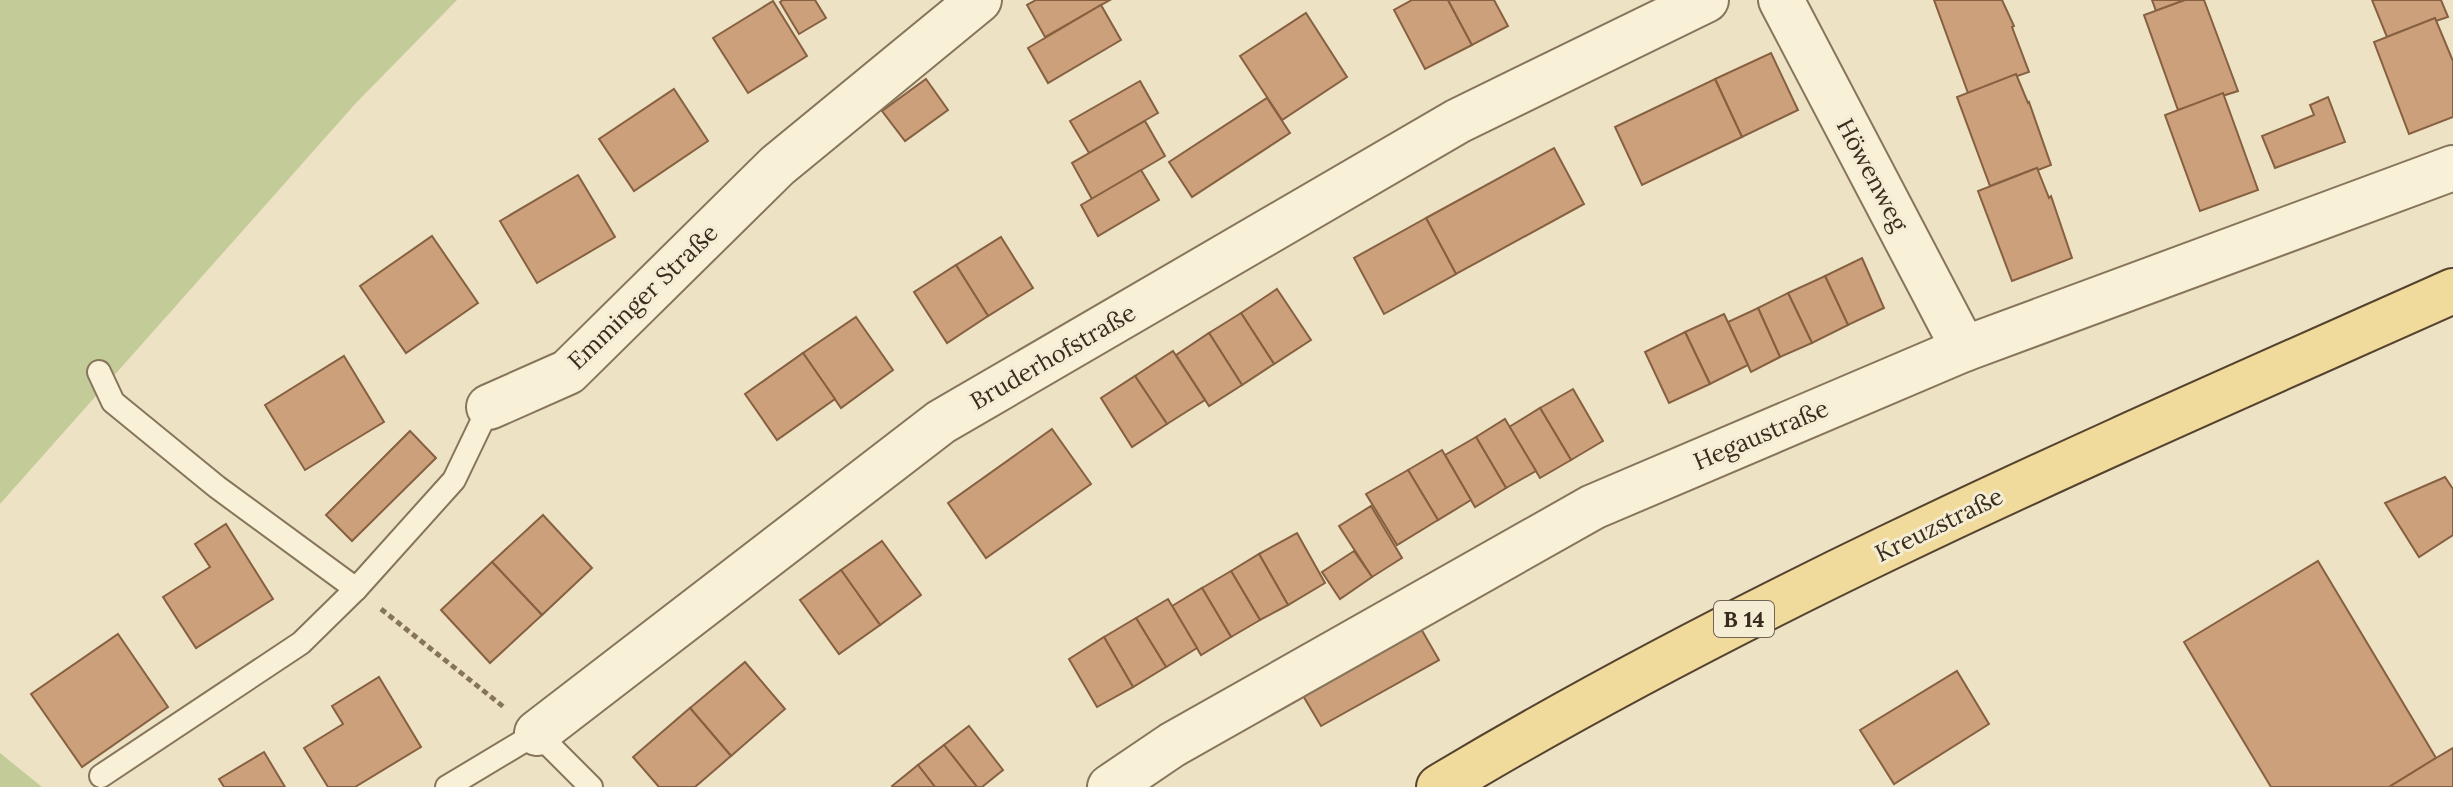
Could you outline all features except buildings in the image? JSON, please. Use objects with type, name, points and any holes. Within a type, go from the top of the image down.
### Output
[{"type":"main road","name":"Kreuzstraße","points":[[1450,783],[1707,637],[2057,468],[2453,291]]},
{"type":"street","name":"Emminger Straße","points":[[489,407],[568,372],[777,166],[979,0]]},
{"type":"street","name":"Bruderhofstraße","points":[[537,733],[941,422],[1458,121],[1706,0]]},
{"type":"street","name":"Höwenweg","points":[[1781,0],[1964,349]]},
{"type":"street","name":"Hegaustraße","points":[[1110,787],[1172,745],[1593,507],[1964,349],[2453,168]]},
{"type":"lane","points":[[99,372],[113,402],[217,487],[356,589]]},
{"type":"lane","name":"Emminger Straße","points":[[101,776],[301,643],[356,589],[454,480],[489,407]]},
{"type":"lane","name":"Bruderhofstraße","points":[[447,787],[537,733]]},
{"type":"lane","points":[[537,733],[591,787]]},
{"type":"path","points":[[356,589],[537,733]]},
{"type":"green space","points":[[0,0],[457,0],[356,103],[0,504]]},
{"type":"green space","points":[[0,753],[42,787],[0,787]]}]
